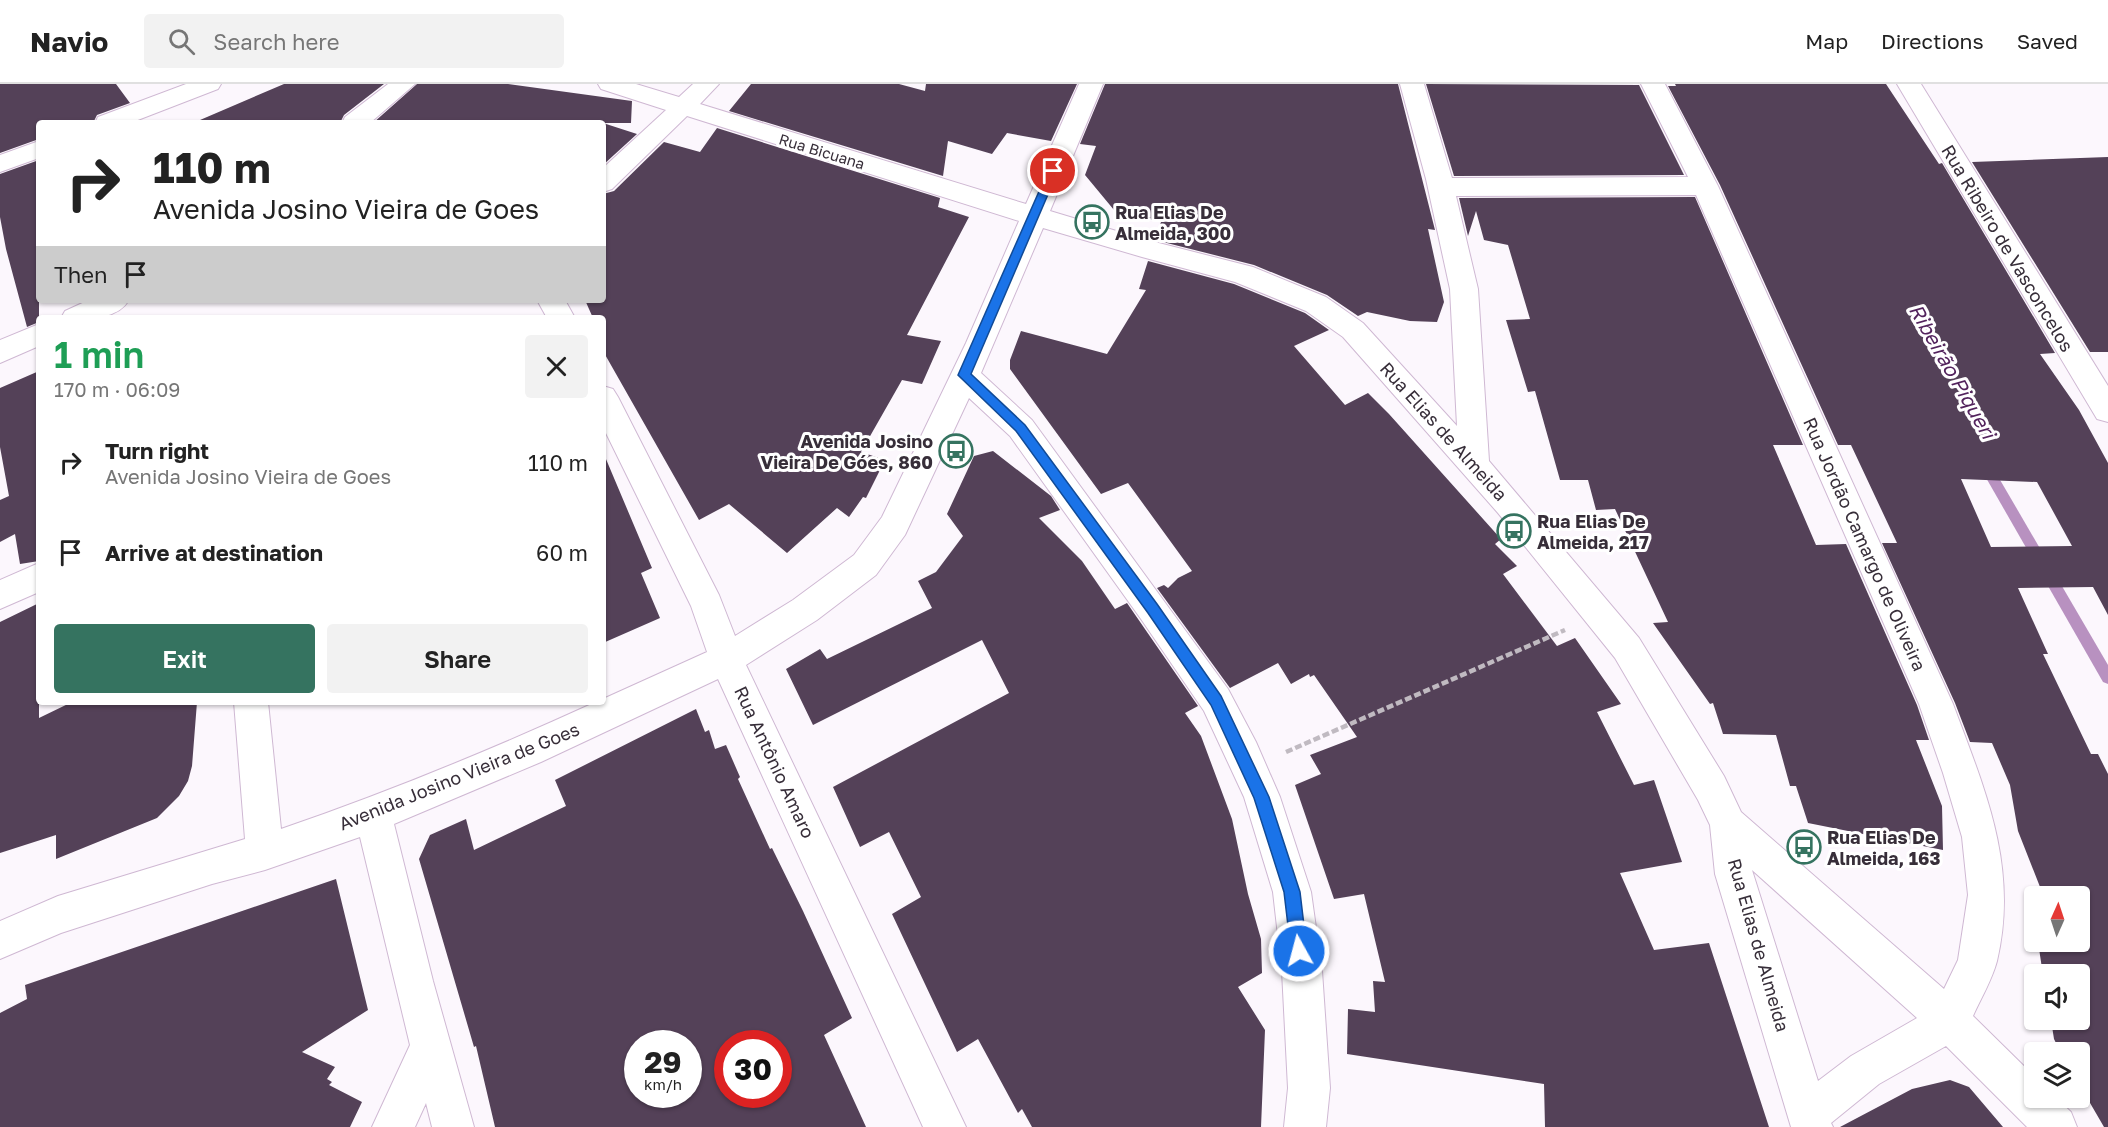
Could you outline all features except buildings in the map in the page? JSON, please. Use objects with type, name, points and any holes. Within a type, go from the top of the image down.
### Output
[{"type":"street","points":[[115,120],[209,84]]},
{"type":"street","points":[[358,120],[403,84]]},
{"type":"street","name":"Rua Bicuana","points":[[610,84],[1034,215]]},
{"type":"street","points":[[606,180],[707,84]]},
{"type":"street","name":"Avenida Josino Vieira de Goes","points":[[0,940],[58,915],[212,866],[265,852],[373,814],[528,750],[726,659],[806,610],[865,565],[894,526],[964,375],[1091,84]]},
{"type":"street","points":[[1412,84],[1441,187],[1464,290],[1474,464]]},
{"type":"street","name":"Rua Jordão Camargo de Oliveira","points":[[1653,84],[1705,186],[1931,693],[1961,773],[1980,837],[1987,894],[1977,962],[1950,1021]]},
{"type":"street","name":"Rua Ribeiro de Vasconcelos","points":[[1909,84],[2108,411]]},
{"type":"street","points":[[0,164],[36,150]]},
{"type":"street","points":[[1441,187],[1705,186]]},
{"type":"street","name":"Rua Elias de Almeida","points":[[1034,215],[1142,248],[1244,274],[1316,304],[1353,330],[1509,504],[1627,648],[1711,788],[1728,824],[1734,874],[1810,1120]]},
{"type":"street","points":[[82,315],[108,303]]},
{"type":"street","points":[[0,352],[36,335]]},
{"type":"street","points":[[964,375],[1021,428],[1153,609],[1216,700],[1249,768],[1262,797],[1292,892],[1302,971],[1308,1076],[1305,1127]]},
{"type":"street","name":"Rua Antônio Amaro","points":[[606,403],[707,605],[726,659],[945,1127]]},
{"type":"street","points":[[0,595],[36,578]]},
{"type":"street","points":[[251,705],[265,852]]},
{"type":"street","points":[[373,814],[413,981],[453,1127]]},
{"type":"street","points":[[1728,824],[1950,1021],[2056,1127]]},
{"type":"street","points":[[1810,1120],[1865,1070],[1950,1021]]},
{"type":"street","points":[[393,1127],[431,1045]]},
{"type":"path","points":[[1249,768],[1599,615]]},
{"type":"waterway","name":"Ribeirão Piqueri","points":[[1985,465],[2108,678]]},
{"type":"place","name":"Rua Elias De Almeida, 300","points":[[1092,222]]},
{"type":"place","name":"Avenida Josino Vieira De Góes, 860","points":[[956,451]]},
{"type":"place","name":"Rua Elias De Almeida, 217","points":[[1514,531]]},
{"type":"place","name":"Rua Elias De Almeida, 163","points":[[1804,847]]},
{"type":"route","points":[[1053,171],[980,343],[964,375],[1021,428],[1153,609],[1216,700],[1262,797],[1292,892],[1299,951]]}]
